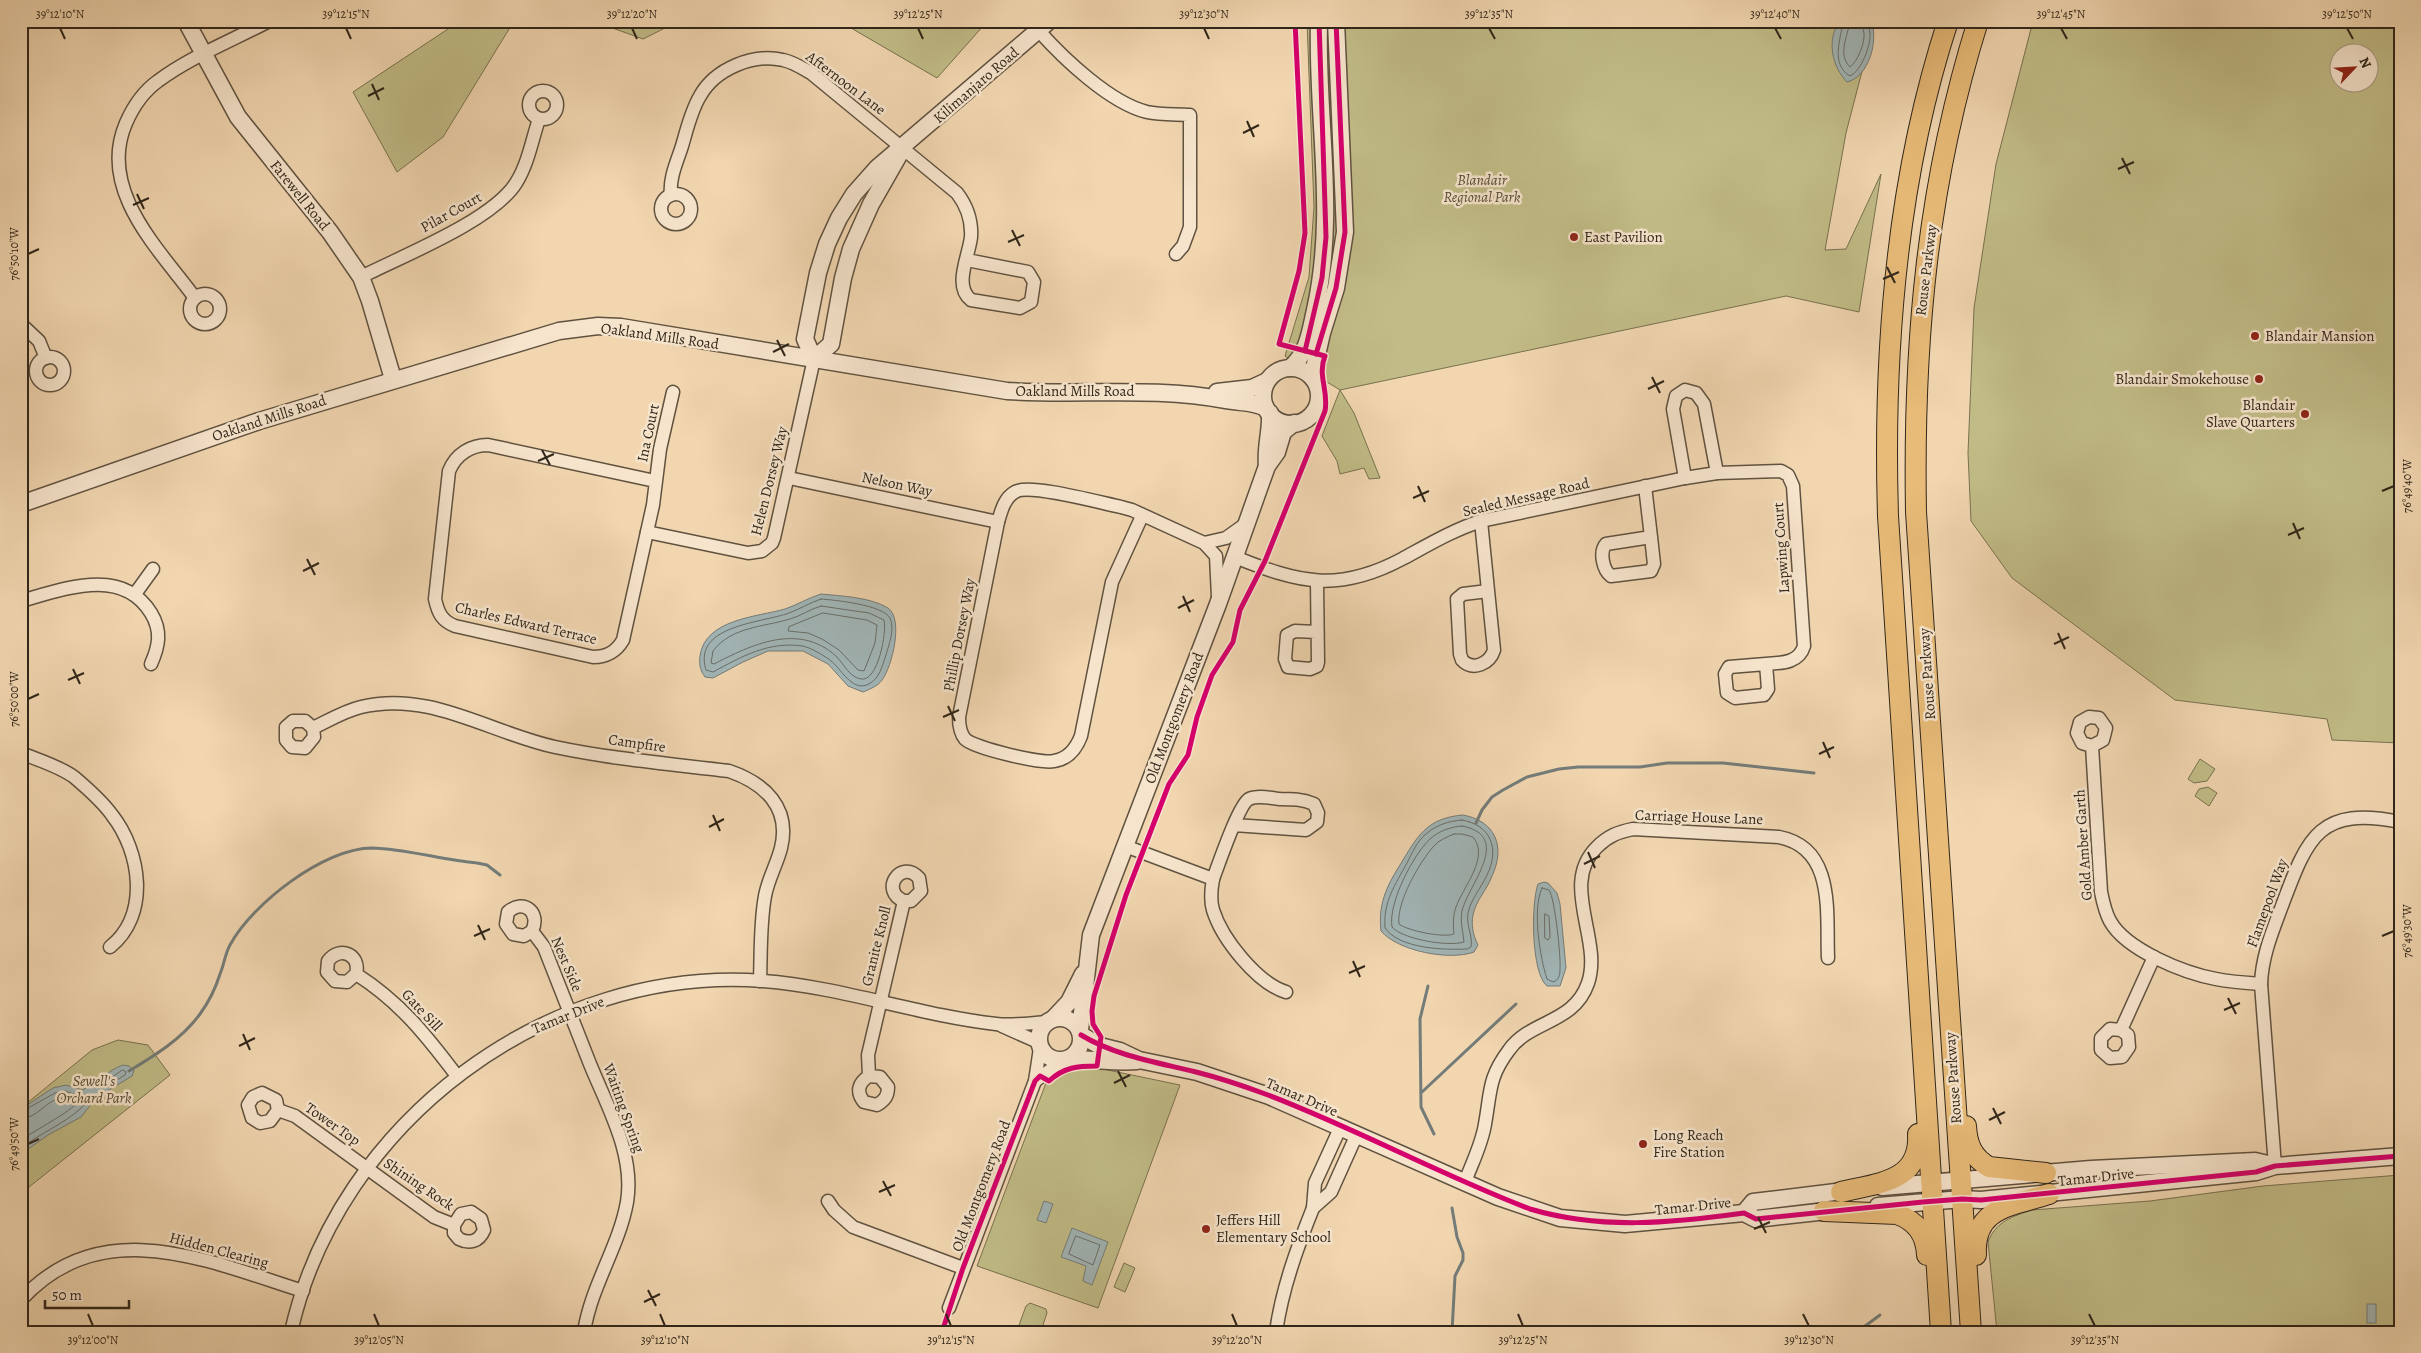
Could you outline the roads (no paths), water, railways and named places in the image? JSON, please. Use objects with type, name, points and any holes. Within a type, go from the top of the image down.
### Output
[{"type":"main road","name":"Rouse Parkway","points":[[1941,1332],[1885,445],[1892,307],[1900,242],[1928,93],[1948,21]]},
{"type":"main road","name":"Rouse Parkway","points":[[1971,1332],[1916,512],[1916,372],[1921,303],[1939,180],[1956,98],[1978,21]]},
{"type":"main road","points":[[1841,1192],[1897,1178],[1911,1165],[1919,1147],[1912,1021],[1916,944]]},
{"type":"main road","points":[[1948,992],[1961,1067],[1970,1147],[1981,1162],[1989,1167],[2046,1172]]},
{"type":"main road","points":[[1979,1332],[1975,1241],[1978,1228],[1985,1218],[1994,1212],[2049,1194]]},
{"type":"main road","points":[[1824,1211],[1896,1214],[1906,1217],[1919,1229],[1924,1237],[1927,1248],[1933,1332]]},
{"type":"street","name":"Farewell Road","points":[[186,21],[238,116],[330,232],[361,277],[393,379]]},
{"type":"street","points":[[196,298],[131,209],[120,178],[119,162],[125,127],[136,104],[156,82],[268,21]]},
{"type":"street","points":[[1290,368],[1305,372],[1312,377],[1319,394],[1318,403],[1308,418],[1294,423],[1282,422],[1268,410],[1264,394],[1268,381],[1277,372],[1290,368],[1305,351],[1322,278],[1326,237],[1319,21]]},
{"type":"street","points":[[1312,377],[1322,333],[1336,288],[1345,232],[1336,21]]},
{"type":"street","points":[[1044,26],[1070,64],[1117,97],[1145,111],[1190,115],[1190,227],[1184,246],[1176,254]]},
{"type":"street","name":"Kilimanjaro Road","points":[[902,148],[871,204],[851,249],[843,278],[831,344],[814,359],[805,339],[818,273],[827,244],[839,218],[854,194],[877,168],[1044,26]]},
{"type":"street","name":"Afternoon Lane","points":[[671,195],[672,177],[694,108],[701,94],[720,74],[732,67],[758,59],[784,60],[811,73],[957,193],[964,203],[970,226],[967,260],[962,284],[965,296],[971,300],[1020,308],[1031,302],[1034,282],[1028,272],[967,260]]},
{"type":"street","name":"Pilar Court","points":[[361,277],[481,216],[506,197],[524,167],[539,119]]},
{"type":"street","points":[[21,324],[39,341],[46,358]]},
{"type":"street","name":"Oakland Mills Road","points":[[21,504],[259,421],[393,379],[559,331],[598,326],[621,328],[1007,391],[1047,394],[1141,392],[1202,395],[1228,401],[1252,402],[1268,410]]},
{"type":"street","name":"Helen Dorsey Way","points":[[647,532],[748,553],[762,550],[772,544],[789,478],[814,359]]},
{"type":"street","name":"Oakland Mills Road","points":[[1202,395],[1252,388],[1268,381]]},
{"type":"street","points":[[1685,478],[1673,409],[1676,396],[1685,390],[1696,393],[1704,404],[1717,473]]},
{"type":"street","name":"Ina Court","points":[[655,481],[673,392]]},
{"type":"street","name":"Old Montgomery Road","points":[[1267,466],[1265,447],[1270,426],[1268,410]]},
{"type":"street","name":"Old Montgomery Road","points":[[1080,1032],[1091,935],[1218,604],[1267,466],[1277,452],[1283,432],[1294,423]]},
{"type":"street","name":"Charles Edward Terrace","points":[[479,445],[488,445],[655,481],[647,532],[623,640],[614,652],[608,655],[593,657],[448,624],[439,613],[436,599],[450,470],[452,463],[465,452],[479,445]]},
{"type":"street","name":"Lapwing Court","points":[[1717,473],[1780,471],[1788,475],[1793,486],[1804,646],[1802,652],[1792,660],[1766,664]]},
{"type":"street","name":"Sealed Message Road","points":[[1235,558],[1282,575],[1317,581],[1346,579],[1383,568],[1453,532],[1481,522],[1645,486],[1717,473]]},
{"type":"street","name":"Nelson Way","points":[[789,478],[998,522]]},
{"type":"street","points":[[1645,486],[1651,538]]},
{"type":"street","name":"Phillip Dorsey Way","points":[[1142,516],[1112,582],[1081,736],[1068,756],[1053,762],[1044,762],[975,745],[965,738],[959,726],[998,522],[1008,498],[1022,489],[1031,489],[1121,507],[1142,516],[1204,543]]},
{"type":"street","points":[[1481,522],[1494,650],[1492,658],[1488,662],[1470,666],[1462,660],[1460,654],[1457,599],[1463,594],[1488,591]]},
{"type":"street","points":[[1218,604],[1216,556],[1204,543],[1226,538],[1247,523]]},
{"type":"street","points":[[135,594],[153,568]]},
{"type":"street","points":[[1317,581],[1317,632]]},
{"type":"street","points":[[21,601],[73,586],[87,584],[119,587],[135,594],[147,607],[155,620],[158,631],[159,642],[151,664]]},
{"type":"street","name":"Campfire","points":[[312,728],[359,707],[378,703],[410,703],[446,711],[554,747],[729,772],[753,781],[768,793],[779,811],[782,834],[782,845],[765,894],[760,980]]},
{"type":"street","name":"Gold Amber Garth","points":[[2092,746],[2101,892],[2104,910],[2120,934],[2132,944],[2154,957],[2214,979],[2261,984]]},
{"type":"street","points":[[21,753],[72,776],[113,816],[130,846],[137,883],[132,918],[120,939],[110,947]]},
{"type":"street","points":[[1234,825],[1306,830],[1317,822],[1318,813],[1314,804],[1303,800],[1256,797],[1243,804],[1234,825],[1213,879],[1211,893],[1213,910],[1226,936],[1255,974],[1276,989],[1286,992]]},
{"type":"street","name":"Flamepool Way","points":[[2275,1166],[2261,984],[2263,964],[2269,940],[2300,857],[2317,833],[2352,817],[2368,816],[2400,822]]},
{"type":"street","name":"Carriage House Lane","points":[[1465,1182],[1485,1126],[1489,1089],[1500,1061],[1511,1047],[1523,1037],[1556,1020],[1577,1003],[1589,982],[1590,956],[1581,886],[1582,874],[1592,852],[1610,835],[1634,829],[1779,837],[1797,843],[1812,854],[1822,873],[1828,958]]},
{"type":"street","points":[[1125,846],[1213,879]]},
{"type":"street","name":"Granite Knoll","points":[[869,1076],[868,1055],[904,901]]},
{"type":"street","name":"Nest Side","points":[[532,931],[544,947],[570,1012]]},
{"type":"street","points":[[2121,1030],[2154,957]]},
{"type":"street","name":"Old Montgomery Road","points":[[1050,1021],[1069,1002],[1086,970]]},
{"type":"street","name":"Gate Sill","points":[[356,974],[376,987],[407,1014],[456,1076]]},
{"type":"street","name":"Tamar Drive","points":[[291,1332],[302,1291],[331,1224],[367,1168],[415,1113],[456,1076],[492,1050],[570,1012],[648,988],[713,980],[760,980],[826,988],[998,1024],[1050,1021]]},
{"type":"street","name":"Waiting Spring","points":[[570,1012],[618,1134],[625,1155],[628,1178],[627,1202],[623,1217],[595,1293],[584,1332]]},
{"type":"street","points":[[1035,1081],[1066,1060],[1080,1048],[1080,1032],[1066,1019],[1050,1021],[1040,1033],[1039,1045],[1048,1058],[1066,1060]]},
{"type":"street","name":"Tamar Drive","points":[[998,1024],[1039,1045]]},
{"type":"street","name":"Tamar Drive","points":[[1080,1032],[1100,1046],[1120,1051],[1139,1060],[1198,1072],[1236,1084],[1341,1126],[1530,1209],[1560,1218],[1590,1222],[1625,1224],[1664,1222],[1744,1213],[1756,1218],[1824,1211],[1931,1192],[1961,1189],[2046,1172],[2171,1163],[2255,1161],[2275,1166]]},
{"type":"street","name":"Old Montgomery Road","points":[[949,1308],[1035,1081],[1039,1045]]},
{"type":"street","name":"Tamar Drive","points":[[1066,1060],[1098,1059],[1120,1062],[1139,1060]]},
{"type":"street","name":"Tower Top","points":[[278,1110],[295,1116],[367,1168]]},
{"type":"street","points":[[1276,1332],[1282,1295],[1313,1208],[1315,1183],[1341,1126]]},
{"type":"street","points":[[1313,1208],[1331,1192],[1357,1134]]},
{"type":"street","name":"Tamar Drive","points":[[1961,1189],[1981,1200],[2256,1172],[2275,1166],[2400,1156]]},
{"type":"street","name":"Shining Rock","points":[[367,1168],[434,1217],[454,1225]]},
{"type":"street","name":"Tamar Drive","points":[[1744,1213],[1754,1202],[1841,1192],[1931,1192]]},
{"type":"street","points":[[828,1201],[834,1210],[853,1227],[963,1268]]},
{"type":"street","name":"Hidden Clearing","points":[[21,1300],[46,1276],[81,1258],[120,1250],[150,1249],[183,1254],[302,1291]]},
{"type":"water","points":[[1840,21],[1871,21],[1873,29],[1873,47],[1866,66],[1855,79],[1847,82],[1838,69],[1833,53],[1833,36]]},
{"type":"water","points":[[821,594],[873,601],[888,608],[893,614],[896,632],[893,654],[886,674],[876,686],[863,692],[848,686],[828,664],[803,651],[768,651],[713,678],[705,677],[700,667],[700,656],[704,644],[711,634],[734,622],[785,609]]},
{"type":"water","points":[[1463,815],[1474,818],[1490,829],[1495,836],[1497,845],[1496,865],[1473,915],[1473,930],[1478,945],[1474,952],[1464,955],[1438,955],[1411,949],[1399,944],[1381,931],[1382,904],[1391,881],[1412,846],[1424,831],[1440,820]]},
{"type":"water","points":[[1548,883],[1557,893],[1560,904],[1566,968],[1560,986],[1547,986],[1542,979],[1535,953],[1534,906],[1538,884]]},
{"type":"water","points":[[123,1065],[129,1066],[134,1071],[132,1076],[96,1098],[81,1117],[48,1135],[21,1154],[21,1109],[53,1088],[66,1085],[82,1090]]},
{"type":"water","points":[[1044,1201],[1053,1204],[1046,1223],[1037,1220]]},
{"type":"water","points":[[1072,1228],[1108,1242],[1092,1285],[1083,1281],[1086,1266],[1061,1257]]},
{"type":"water","points":[[2367,1304],[2376,1304],[2376,1323],[2367,1323]]},
{"type":"waterway","points":[[877,21],[890,26]]},
{"type":"waterway","points":[[1476,823],[1482,810],[1492,797],[1527,777],[1559,769],[1578,767],[1640,767],[1667,763],[1723,763],[1814,773]]},
{"type":"waterway","points":[[129,1071],[167,1046],[193,1023],[212,995],[228,948],[240,929],[272,896],[312,868],[333,857],[353,850],[372,848],[398,850],[487,865],[500,875]]},
{"type":"waterway","points":[[1428,986],[1420,1019],[1421,1107],[1434,1134]]},
{"type":"waterway","points":[[1422,1092],[1516,1004]]},
{"type":"waterway","points":[[1452,1208],[1457,1237],[1463,1253],[1463,1260],[1455,1276],[1452,1332]]},
{"type":"waterway","points":[[1857,1332],[1880,1315]]},
{"type":"place","name":"East Pavilion","points":[[1574,237]]},
{"type":"place","name":"Blandair Mansion","points":[[2255,336]]},
{"type":"place","name":"Blandair Smokehouse","points":[[2259,379]]},
{"type":"place","name":"Blandair Slave Quarters","points":[[2305,414]]},
{"type":"place","name":"Long Reach Fire Station","points":[[1643,1144]]},
{"type":"place","name":"Jeffers Hill Elementary School","points":[[1206,1229]]},
{"type":"park label","name":"Blandair Regional Park","points":[[1482,188]]},
{"type":"park label","name":"Sewell's Orchard Park","points":[[94,1090]]}]
